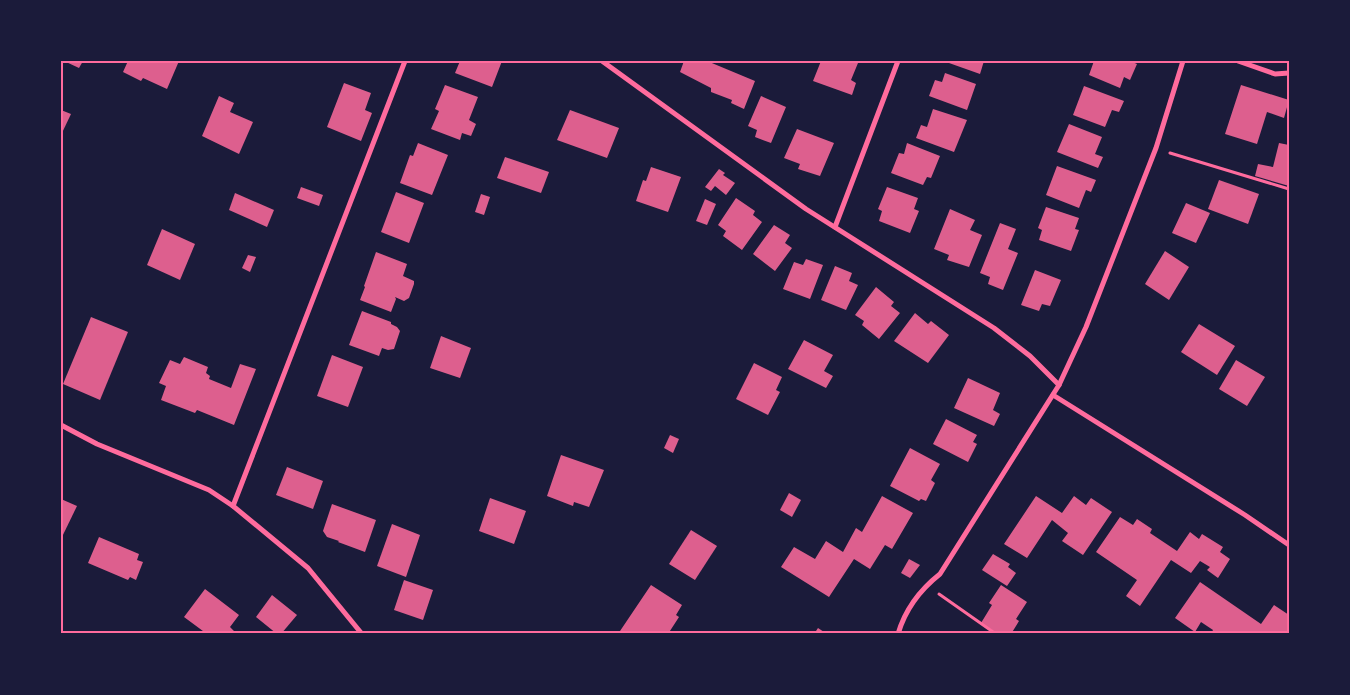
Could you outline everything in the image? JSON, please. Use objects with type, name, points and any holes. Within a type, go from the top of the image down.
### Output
[{"type":"street","points":[[233,506],[405,61]]},
{"type":"street","points":[[602,61],[806,209],[994,328],[1030,356],[1059,384]]},
{"type":"street","points":[[835,227],[898,61]]},
{"type":"street","points":[[898,634],[902,620],[926,585],[940,574],[1059,384],[1086,327],[1156,148],[1183,61]]},
{"type":"street","points":[[1238,61],[1275,74],[1289,73]]},
{"type":"street","points":[[1053,395],[1245,515],[1289,545]]},
{"type":"street","points":[[61,425],[97,444],[209,490],[233,506],[308,568],[362,634]]},
{"type":"path","points":[[1156,148],[1289,189]]},
{"type":"path","points":[[926,585],[996,634]]},
{"type":"building","points":[[64,61],[83,61],[79,68]]},
{"type":"building","points":[[128,61],[179,61],[167,89],[143,78],[141,81],[123,72]]},
{"type":"building","points":[[460,61],[463,63],[464,61],[502,61],[492,87],[455,73]]},
{"type":"building","points":[[684,61],[707,61],[755,81],[744,109],[731,103],[732,100],[711,92],[711,88],[680,72]]},
{"type":"building","points":[[821,61],[853,61],[858,63],[851,80],[856,83],[852,95],[813,81]]},
{"type":"building","points":[[950,61],[984,61],[980,74],[949,63]]},
{"type":"building","points":[[1094,61],[1130,61],[1137,64],[1130,80],[1124,77],[1120,88],[1089,75]]},
{"type":"building","points":[[945,73],[976,84],[967,110],[929,96],[935,80],[942,82]]},
{"type":"building","points":[[344,83],[371,93],[365,110],[372,113],[361,141],[327,127]]},
{"type":"building","points":[[445,85],[478,97],[469,120],[476,124],[471,136],[462,133],[460,140],[431,129],[439,111],[435,109]]},
{"type":"building","points":[[1241,85],[1289,100],[1284,118],[1267,112],[1257,144],[1225,134]]},
{"type":"building","points":[[1084,86],[1124,101],[1119,112],[1112,110],[1105,127],[1073,115]]},
{"type":"building","points":[[219,96],[234,103],[230,112],[253,122],[239,154],[202,136]]},
{"type":"building","points":[[761,96],[786,107],[771,143],[755,137],[757,130],[748,126]]},
{"type":"building","points":[[933,109],[967,120],[954,152],[916,138],[921,125],[927,127]]},
{"type":"building","points":[[61,110],[71,114],[61,135]]},
{"type":"building","points":[[570,110],[619,128],[607,158],[557,140]]},
{"type":"building","points":[[1069,124],[1102,137],[1095,154],[1103,157],[1098,168],[1057,152]]},
{"type":"building","points":[[797,129],[834,143],[820,176],[798,169],[800,164],[784,158]]},
{"type":"building","points":[[418,143],[448,155],[432,195],[400,183],[410,155],[413,156]]},
{"type":"building","points":[[907,143],[940,156],[931,178],[927,177],[923,185],[891,173],[899,153],[904,154]]},
{"type":"building","points":[[1279,143],[1289,145],[1289,186],[1255,176],[1258,164],[1273,167]]},
{"type":"building","points":[[505,157],[549,172],[541,193],[497,178]]},
{"type":"building","points":[[1057,166],[1096,180],[1091,192],[1086,190],[1079,208],[1046,195]]},
{"type":"building","points":[[651,167],[681,177],[668,212],[636,201],[643,180],[646,181]]},
{"type":"building","points":[[719,169],[725,173],[723,175],[735,183],[726,195],[715,186],[711,191],[705,187]]},
{"type":"building","points":[[1219,180],[1259,194],[1248,224],[1208,209]]},
{"type":"building","points":[[301,187],[323,195],[319,206],[297,198]]},
{"type":"building","points":[[887,187],[918,198],[914,209],[919,211],[910,233],[879,221],[882,211],[878,209]]},
{"type":"building","points":[[396,192],[424,203],[409,243],[381,232]]},
{"type":"building","points":[[235,193],[274,210],[267,227],[229,210]]},
{"type":"building","points":[[481,194],[490,197],[484,215],[475,212]]},
{"type":"building","points":[[736,198],[755,211],[753,215],[762,222],[742,250],[723,236],[726,231],[718,225]]},
{"type":"building","points":[[705,199],[716,204],[707,225],[696,221]]},
{"type":"building","points":[[1186,203],[1210,213],[1196,243],[1172,233]]},
{"type":"building","points":[[1046,207],[1079,218],[1075,229],[1079,230],[1071,251],[1039,240],[1042,230],[1038,228]]},
{"type":"building","points":[[950,209],[975,220],[970,230],[982,235],[969,267],[947,260],[949,255],[934,249]]},
{"type":"building","points":[[1000,223],[1016,229],[1008,249],[1018,253],[1003,290],[988,284],[990,277],[980,273]]},
{"type":"building","points":[[774,225],[790,235],[785,243],[792,248],[775,271],[753,254]]},
{"type":"building","points":[[162,229],[195,244],[180,280],[147,265]]},
{"type":"building","points":[[1165,251],[1189,267],[1169,300],[1145,284]]},
{"type":"building","points":[[376,252],[407,264],[403,276],[414,281],[409,298],[404,301],[395,297],[391,312],[360,300]]},
{"type":"building","points":[[248,255],[256,257],[250,272],[242,268]]},
{"type":"building","points":[[806,259],[823,265],[810,299],[783,289],[794,262],[803,265]]},
{"type":"building","points":[[835,266],[852,273],[849,281],[858,285],[846,310],[821,300]]},
{"type":"building","points":[[1035,270],[1061,280],[1050,306],[1042,304],[1039,311],[1021,305]]},
{"type":"building","points":[[876,287],[894,302],[891,306],[900,313],[879,339],[862,325],[864,321],[855,315]]},
{"type":"building","points":[[362,311],[391,322],[391,324],[397,327],[400,331],[394,349],[382,348],[379,356],[349,345]]},
{"type":"building","points":[[915,313],[928,324],[931,321],[949,335],[928,363],[894,341]]},
{"type":"building","points":[[91,317],[128,332],[100,400],[63,384]]},
{"type":"building","points":[[1199,324],[1235,346],[1217,375],[1181,352]]},
{"type":"building","points":[[441,336],[471,348],[460,378],[430,368]]},
{"type":"building","points":[[804,340],[833,355],[824,371],[833,376],[826,388],[788,369]]},
{"type":"building","points":[[332,355],[363,367],[348,407],[317,396]]},
{"type":"building","points":[[184,357],[208,367],[206,373],[210,376],[209,379],[231,388],[240,364],[256,369],[234,425],[197,410],[195,413],[161,400],[166,386],[159,383],[170,360],[180,364]]},
{"type":"building","points":[[1236,360],[1265,377],[1247,406],[1219,389]]},
{"type":"building","points":[[754,363],[782,377],[776,390],[780,392],[768,415],[736,399]]},
{"type":"building","points":[[968,378],[1000,393],[993,410],[1000,414],[994,426],[954,408]]},
{"type":"building","points":[[946,419],[977,435],[973,442],[977,444],[968,462],[933,444]]},
{"type":"building","points":[[670,435],[679,439],[673,453],[664,448]]},
{"type":"building","points":[[910,448],[940,464],[931,480],[935,483],[926,501],[921,499],[919,501],[890,486]]},
{"type":"building","points":[[561,455],[604,470],[589,507],[574,502],[573,506],[547,496]]},
{"type":"building","points":[[287,467],[323,481],[313,509],[276,495]]},
{"type":"building","points":[[789,493],[801,500],[792,517],[780,510]]},
{"type":"building","points":[[882,496],[913,513],[892,549],[885,545],[870,569],[854,559],[829,597],[781,567],[794,547],[815,559],[826,541],[843,552],[856,528],[862,532]]},
{"type":"building","points":[[1036,496],[1062,513],[1074,496],[1086,505],[1091,498],[1112,512],[1083,555],[1062,541],[1068,533],[1052,520],[1027,558],[1004,544]]},
{"type":"building","points":[[490,498],[526,511],[514,544],[479,531]]},
{"type":"building","points":[[61,499],[77,506],[61,539]]},
{"type":"building","points":[[332,504],[376,520],[365,552],[327,537],[323,531]]},
{"type":"building","points":[[1120,517],[1133,525],[1137,519],[1152,529],[1150,533],[1177,551],[1190,532],[1199,539],[1202,534],[1223,547],[1220,552],[1230,559],[1218,578],[1207,570],[1210,567],[1200,561],[1191,573],[1171,560],[1140,606],[1126,596],[1137,580],[1096,552]]},
{"type":"building","points":[[392,524],[420,535],[406,577],[377,566]]},
{"type":"building","points":[[691,530],[717,546],[695,580],[669,564]]},
{"type":"building","points":[[99,537],[139,554],[137,560],[143,562],[136,580],[130,577],[128,580],[88,563]]},
{"type":"building","points":[[993,554],[1010,564],[1008,567],[1016,573],[1007,586],[982,570]]},
{"type":"building","points":[[909,559],[920,565],[910,578],[901,573]]},
{"type":"building","points":[[404,580],[433,590],[423,620],[394,610]]},
{"type":"building","points":[[1200,582],[1261,624],[1274,605],[1289,615],[1289,634],[1211,634],[1213,630],[1201,622],[1195,632],[1175,618]]},
{"type":"building","points":[[651,585],[682,605],[676,615],[679,617],[668,634],[618,634]]},
{"type":"building","points":[[1001,585],[1027,602],[1016,619],[1019,621],[1011,634],[998,634],[981,623],[992,605],[989,603]]},
{"type":"building","points":[[205,589],[239,615],[230,627],[235,632],[234,634],[207,634],[184,617]]},
{"type":"building","points":[[272,595],[297,615],[281,634],[277,634],[256,617]]},
{"type":"building","points":[[818,628],[827,634],[814,634]]}]
